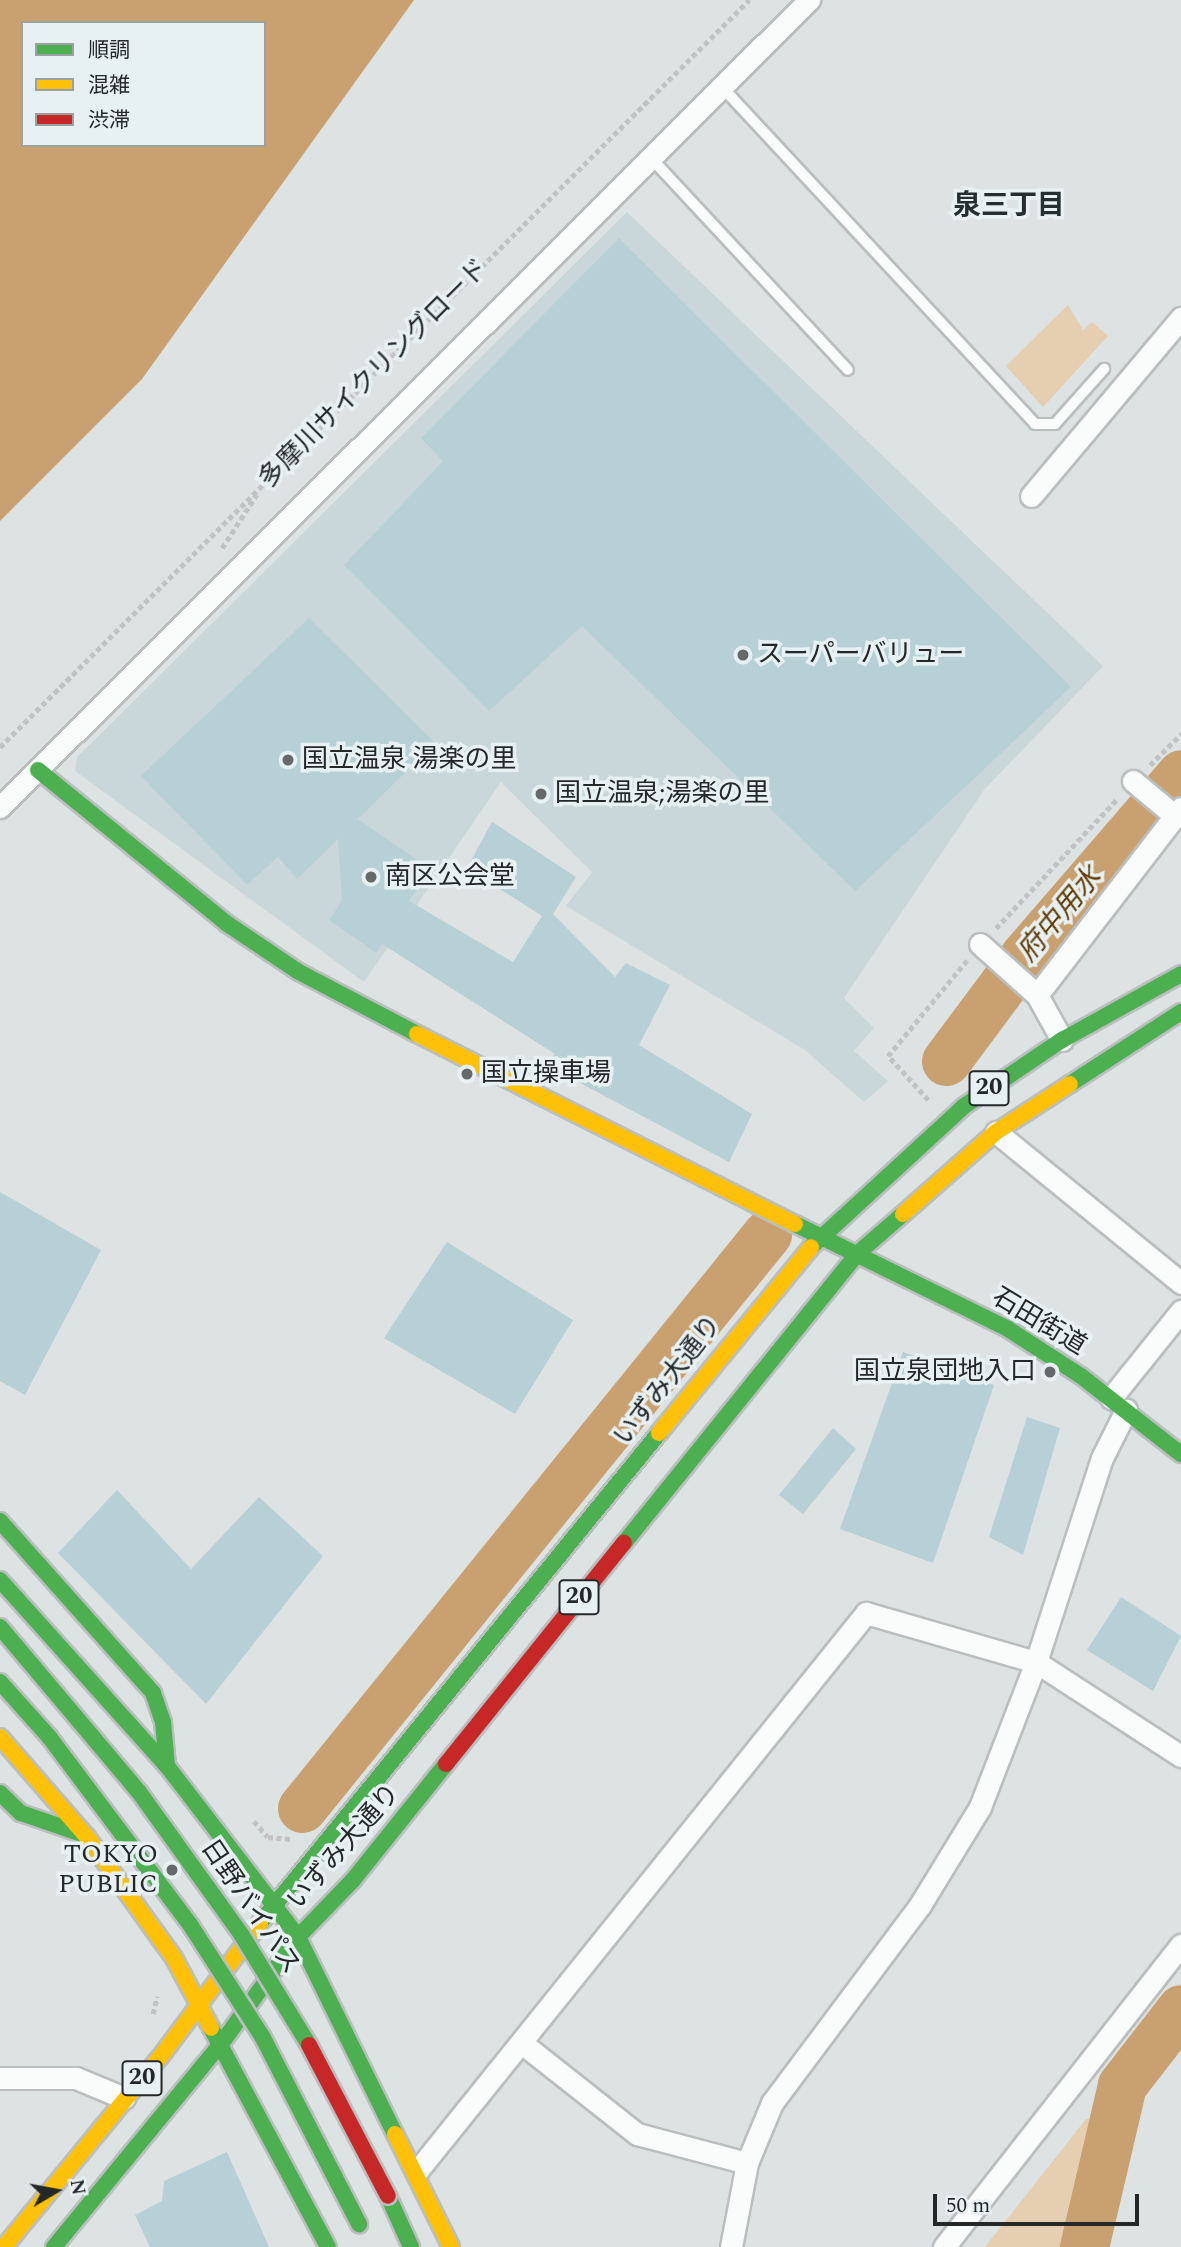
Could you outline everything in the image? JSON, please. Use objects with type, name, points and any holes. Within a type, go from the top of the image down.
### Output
[{"type":"main road","name":"石田街道","points":[[38,769],[226,923],[299,972],[526,1092],[1008,1329],[1118,1404],[1181,1454]]},
{"type":"main road","name":"いずみ大通り","points":[[274,1905],[821,1235],[916,1143],[1062,1040],[1181,974]]},
{"type":"main road","name":"いずみ大通り","points":[[298,1937],[361,1869],[857,1254],[996,1132],[1181,1012]]},
{"type":"main road","points":[[0,1521],[153,1693],[163,1722],[167,1766]]},
{"type":"main road","points":[[0,1580],[167,1766],[298,1937],[418,2170],[451,2247]]},
{"type":"main road","name":"日野バイパス","points":[[0,1627],[131,1782],[241,1934],[315,2054],[388,2196],[411,2247]]},
{"type":"main road","points":[[0,1682],[50,1738],[206,1949],[292,2091],[361,2230]]},
{"type":"main road","points":[[0,1737],[87,1837],[174,1958],[328,2247]]},
{"type":"main road","points":[[0,1793],[21,1813],[87,1837]]},
{"type":"main road","name":"20","points":[[4,2247],[274,1905]]},
{"type":"main road","name":"20","points":[[54,2247],[73,2237],[221,2044],[298,1937]]},
{"type":"street","points":[[0,807],[809,0]]},
{"type":"street","points":[[1031,496],[1181,317]]},
{"type":"street","points":[[1031,990],[1173,810],[1138,785]]},
{"type":"street","points":[[985,949],[1031,990],[1062,1040]]},
{"type":"street","points":[[996,1132],[1181,1283]]},
{"type":"street","points":[[731,2247],[747,2163],[772,2103],[920,1905],[980,1807],[1036,1662],[1118,1404],[1181,1311]]},
{"type":"street","points":[[418,2170],[523,2045],[866,1613],[1036,1662],[1181,1756]]},
{"type":"street","points":[[944,2247],[1181,1945]]},
{"type":"street","points":[[523,2045],[637,2134],[747,2163]]},
{"type":"street","points":[[0,2078],[76,2078],[124,2098]]},
{"type":"lane","points":[[722,87],[1035,424],[1055,424],[1104,369]]},
{"type":"lane","points":[[651,158],[848,370]]},
{"type":"path","name":"多摩川サイクリングロード","points":[[0,747],[749,0]]},
{"type":"path","points":[[929,1102],[888,1056],[1138,785],[1181,734]]},
{"type":"path","points":[[251,1818],[268,1837],[297,1839]]},
{"type":"path","points":[[151,2023],[158,1988]]},
{"type":"shaded area","points":[[0,0],[414,0],[142,379],[0,521]]},
{"type":"shaded area","points":[[627,212],[1103,666],[984,790],[844,998],[874,1028],[854,1051],[888,1081],[864,1102],[805,1050],[566,906],[592,872],[501,782],[364,982],[75,771],[77,757]]},
{"type":"shaded area","points":[[1068,305],[1083,330],[1092,322],[1108,336],[1043,407],[1006,366]]},
{"type":"shaded area","points":[[1086,2119],[1126,2122],[1099,2247],[985,2247]]},
{"type":"building","points":[[619,238],[1071,687],[855,891],[582,626],[489,711],[344,565],[443,461],[421,438]]},
{"type":"building","points":[[309,618],[435,743],[358,819],[430,869],[409,901],[513,962],[542,916],[467,868],[492,822],[576,877],[553,914],[615,977],[626,963],[670,985],[639,1045],[752,1114],[729,1162],[546,1065],[555,1054],[382,944],[376,953],[329,920],[342,901],[338,839],[297,879],[278,857],[247,885],[141,776]]},
{"type":"building","points":[[0,1192],[101,1250],[25,1395],[0,1381]]},
{"type":"building","points":[[447,1242],[573,1320],[515,1414],[384,1338]]},
{"type":"building","points":[[903,1352],[994,1385],[933,1563],[840,1529]]},
{"type":"building","points":[[1027,1417],[1060,1428],[1023,1555],[989,1537]]},
{"type":"building","points":[[833,1428],[856,1449],[803,1514],[779,1495]]},
{"type":"building","points":[[117,1490],[191,1569],[259,1497],[323,1556],[206,1704],[58,1553]]},
{"type":"building","points":[[1121,1597],[1181,1636],[1153,1691],[1087,1650]]},
{"type":"building","points":[[227,2152],[269,2247],[150,2247],[135,2215],[162,2201],[164,2181]]},
{"type":"waterway","name":"府中用水","points":[[946,1061],[1025,955],[1181,774]]},
{"type":"waterway","points":[[302,1808],[767,1234]]},
{"type":"waterway","points":[[1084,2247],[1122,2085],[1181,2009]]},
{"type":"traffic: fast","points":[[38,770],[226,923],[299,972],[417,1034]]},
{"type":"traffic: fast","points":[[811,1247],[963,1107],[1062,1040],[1181,974]]},
{"type":"traffic: fast","points":[[1070,1084],[1181,1012]]},
{"type":"traffic: fast","points":[[624,1543],[857,1254],[903,1214]]},
{"type":"traffic: fast","points":[[795,1224],[1008,1329],[1081,1376],[1181,1454]]},
{"type":"traffic: fast","points":[[260,1923],[659,1433]]},
{"type":"traffic: fast","points":[[0,1521],[153,1693],[163,1722],[167,1766]]},
{"type":"traffic: fast","points":[[0,1580],[167,1766],[298,1937],[395,2134]]},
{"type":"traffic: fast","points":[[0,1627],[139,1792],[241,1934],[309,2045]]},
{"type":"traffic: fast","points":[[0,1682],[50,1738],[191,1926],[262,2036],[359,2224]]},
{"type":"traffic: fast","points":[[54,2247],[221,2044],[298,1937],[353,1880],[446,1764]]},
{"type":"traffic: fast","points":[[0,1793],[21,1813],[82,1834]]},
{"type":"traffic: fast","points":[[211,2028],[328,2247]]},
{"type":"traffic: fast","points":[[388,2196],[411,2247]]},
{"type":"traffic: slow","points":[[417,1034],[795,1224]]},
{"type":"traffic: slow","points":[[903,1214],[996,1132],[1070,1084]]},
{"type":"traffic: slow","points":[[659,1433],[811,1247]]},
{"type":"traffic: slow","points":[[0,1737],[87,1837],[174,1958],[211,2028]]},
{"type":"traffic: slow","points":[[4,2247],[164,2052],[260,1923]]},
{"type":"traffic: slow","points":[[395,2134],[451,2247]]},
{"type":"traffic: jam","points":[[446,1764],[624,1543]]},
{"type":"traffic: jam","points":[[309,2045],[388,2196]]},
{"type":"place","name":"スーパーバリュー","points":[[743,655]]},
{"type":"place","name":"国立温泉 湯楽の里","points":[[288,760]]},
{"type":"place","name":"国立温泉;湯楽の里","points":[[541,794]]},
{"type":"place","name":"南区公会堂","points":[[371,877]]},
{"type":"place","name":"国立操車場","points":[[467,1074]]},
{"type":"place","name":"国立泉団地入口","points":[[1050,1372]]},
{"type":"place","name":"TOKYO PUBLIC","points":[[172,1870]]},
{"type":"district","name":"泉三丁目","points":[[1009,206]]}]
